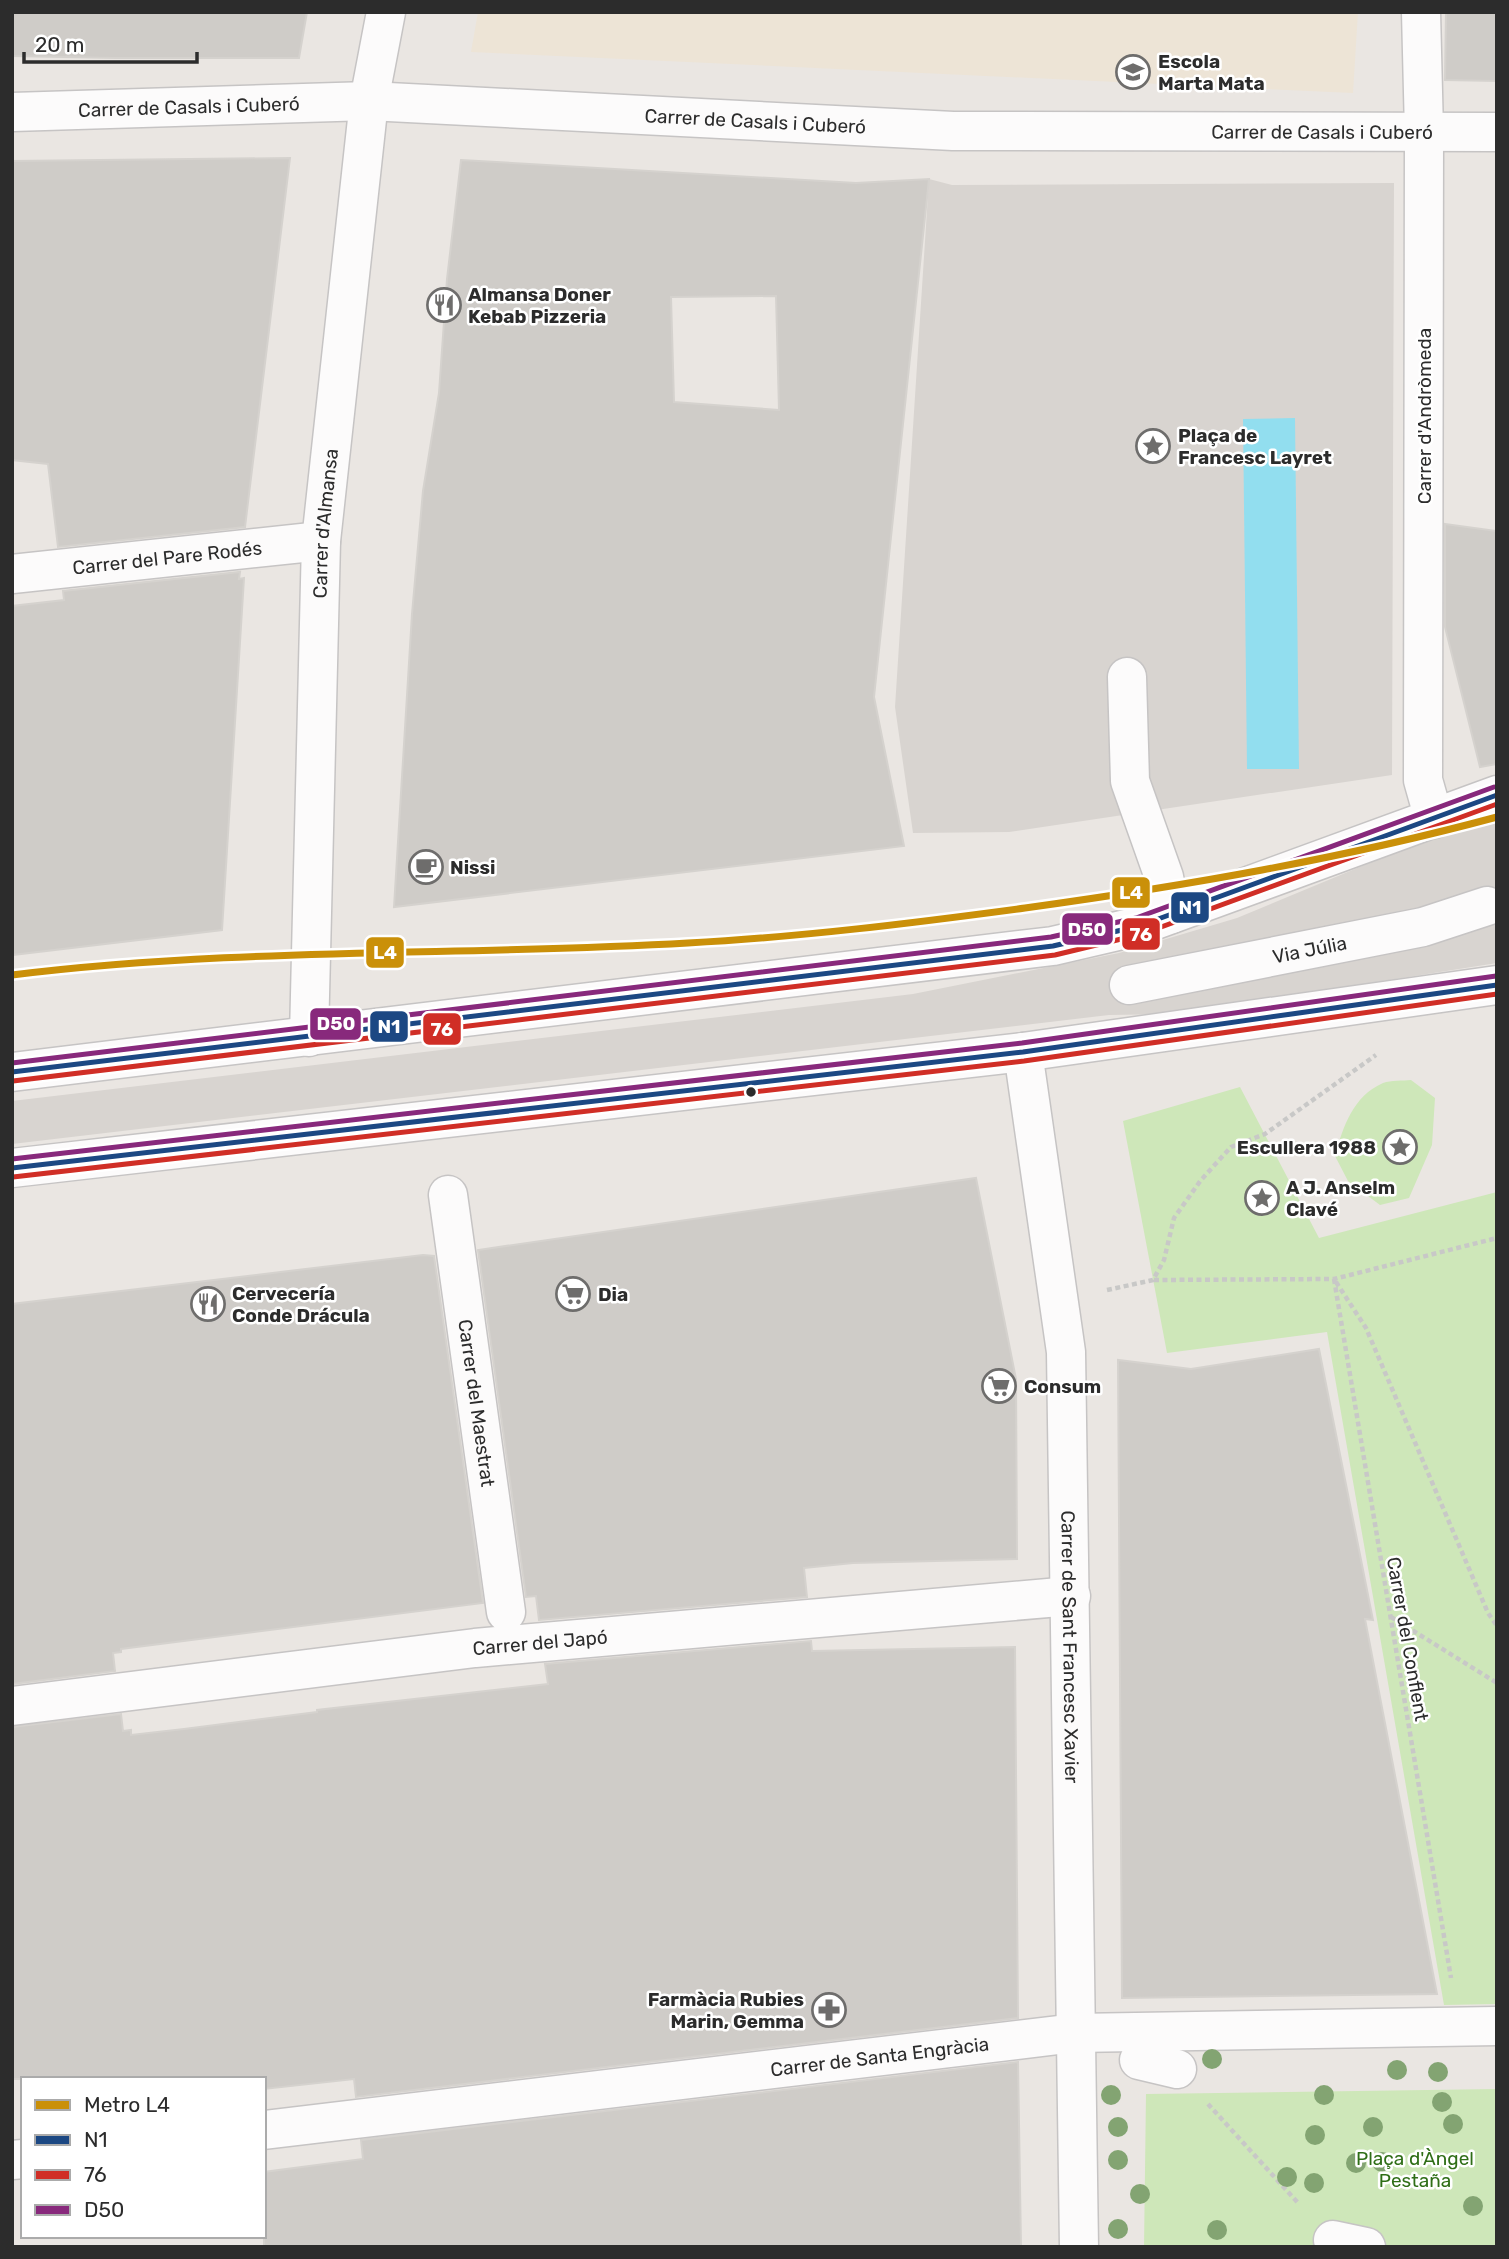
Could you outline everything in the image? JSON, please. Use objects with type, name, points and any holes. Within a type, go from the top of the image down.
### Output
[{"type":"street","name":"Carrer d'Almansa","points":[[309,1037],[321,541],[369,101],[386,12]]},
{"type":"street","name":"Carrer d'Andròmeda","points":[[1421,12],[1424,132],[1423,779],[1434,819]]},
{"type":"street","name":"Carrer de Casals i Cuberó","points":[[12,112],[369,101],[953,131],[1497,132]]},
{"type":"street","name":"Carrer del Pare Rodés","points":[[12,574],[321,541]]},
{"type":"street","points":[[1127,677],[1130,781],[1164,877],[1171,914]]},
{"type":"street","points":[[12,1072],[1053,946],[1139,926],[1497,795]]},
{"type":"street","name":"Via Júlia","points":[[1129,985],[1423,927],[1487,906]]},
{"type":"street","points":[[12,1168],[1023,1052],[1497,985]]},
{"type":"street","name":"Carrer de Sant Francesc Xavier","points":[[1023,1052],[1066,1352],[1079,2247]]},
{"type":"street","name":"Carrer del Maestrat","points":[[448,1195],[506,1612]]},
{"type":"street","name":"Carrer del Japó","points":[[12,1706],[475,1648],[1070,1596]]},
{"type":"street","name":"Carrer de Santa Engràcia","points":[[266,2130],[1075,2033],[1497,2025]]},
{"type":"street","points":[[1139,2060],[1177,2069]]},
{"type":"path","points":[[1153,1280],[1164,1260],[1174,1218],[1201,1180],[1231,1147],[1265,1134],[1377,1055]]},
{"type":"path","points":[[1102,1291],[1153,1280],[1334,1279],[1497,1237]]},
{"type":"path","points":[[1334,1279],[1366,1328],[1488,1613],[1497,1626]]},
{"type":"path","name":"Carrer del Conflent","points":[[1334,1279],[1453,1991]]},
{"type":"path","points":[[1390,1616],[1497,1684]]},
{"type":"path","points":[[1177,2069],[1349,2244]]},
{"type":"shaded area","name":"Escola Marta Mata","points":[[478,12],[1358,12],[1353,93],[471,52]]},
{"type":"shaded area","name":"Plaça de Francesc Layret","points":[[929,179],[952,185],[1394,183],[1392,775],[1009,832],[913,833],[895,707]]},
{"type":"shaded area","points":[[1497,810],[1497,963],[1174,1014],[1109,1015],[12,1144],[12,1101],[913,994],[1119,953],[1237,918]]},
{"type":"green space","points":[[1411,1080],[1435,1098],[1432,1145],[1409,1198],[1380,1205],[1348,1181],[1335,1156],[1346,1124],[1364,1096],[1383,1083]]},
{"type":"green space","points":[[1240,1087],[1319,1238],[1497,1192],[1497,2004],[1444,2005],[1327,1332],[1167,1353],[1123,1121]]},
{"type":"green space","name":"Plaça d'Àngel Pestaña","points":[[1497,2089],[1497,2247],[1144,2247],[1146,2094]]},
{"type":"water","points":[[1295,418],[1299,769],[1247,769],[1243,419]]},
{"type":"building","points":[[12,12],[307,12],[299,58],[115,58],[12,56]]},
{"type":"building","points":[[1446,12],[1497,12],[1497,81],[1445,80]]},
{"type":"building","points":[[290,158],[245,527],[58,547],[48,464],[12,460],[12,161]]},
{"type":"building","points":[[461,160],[856,183],[929,179],[874,697],[904,846],[394,907],[412,614],[423,491],[439,393],[447,279]],"holes":[[[776,296],[779,410],[674,402],[671,297]]]},
{"type":"building","points":[[1445,524],[1497,531],[1497,764],[1480,767],[1445,627]]},
{"type":"building","points":[[240,572],[239,579],[244,578],[222,930],[12,955],[12,606],[64,600],[63,591]]},
{"type":"building","points":[[976,1178],[1016,1379],[1017,1559],[853,1563],[804,1568],[807,1597],[539,1620],[536,1596],[526,1597],[478,1250]]},
{"type":"building","points":[[423,1255],[434,1256],[483,1603],[121,1649],[121,1652],[113,1653],[115,1671],[12,1684],[12,1304]]},
{"type":"building","points":[[1319,1349],[1373,1620],[1365,1619],[1437,1994],[1122,1998],[1118,1360],[1191,1369]]},
{"type":"building","points":[[811,1641],[812,1651],[1015,1647],[1018,2018],[356,2097],[354,2079],[266,2089],[266,2077],[12,2079],[12,1727],[121,1714],[123,1731],[131,1730],[131,1735],[184,1729],[317,1710],[548,1684],[545,1664]]},
{"type":"building","points":[[1018,2062],[1021,2247],[264,2247],[266,2172],[363,2159],[361,2140]]},
{"type":"metro line","name":"L4","points":[[12,975],[181,960],[603,947],[857,929],[1025,908],[1203,881],[1380,846],[1497,817]]},
{"type":"transit line","name":"D50","points":[[12,1063],[1051,937],[1136,918],[1494,787]]},
{"type":"transit line","name":"N1","points":[[12,1072],[1053,946],[1139,926],[1497,795]]},
{"type":"transit line","name":"76","points":[[13,1081],[1055,955],[1142,934],[1497,804]]},
{"type":"transit line","name":"D50","points":[[12,1159],[1022,1043],[1496,976]]},
{"type":"transit line","name":"N1","points":[[12,1168],[1023,1052],[1497,985]]},
{"type":"transit line","name":"76","points":[[13,1177],[1024,1061],[1497,994]]},
{"type":"place","name":"Escola Marta Mata","points":[[1133,72]]},
{"type":"place","name":"Almansa Doner Kebab Pizzeria","points":[[444,305]]},
{"type":"place","name":"Plaça de Francesc Layret","points":[[1153,446]]},
{"type":"place","name":"Nissi","points":[[426,867]]},
{"type":"place","name":"Escullera 1988","points":[[1400,1147]]},
{"type":"place","name":"A J. Anselm Clavé","points":[[1262,1198]]},
{"type":"place","name":"Dia","points":[[573,1294]]},
{"type":"place","name":"Cervecería Conde Drácula","points":[[208,1304]]},
{"type":"place","name":"Consum","points":[[999,1386]]},
{"type":"place","name":"Farmàcia Rubies Marin, Gemma","points":[[829,2010]]}]
